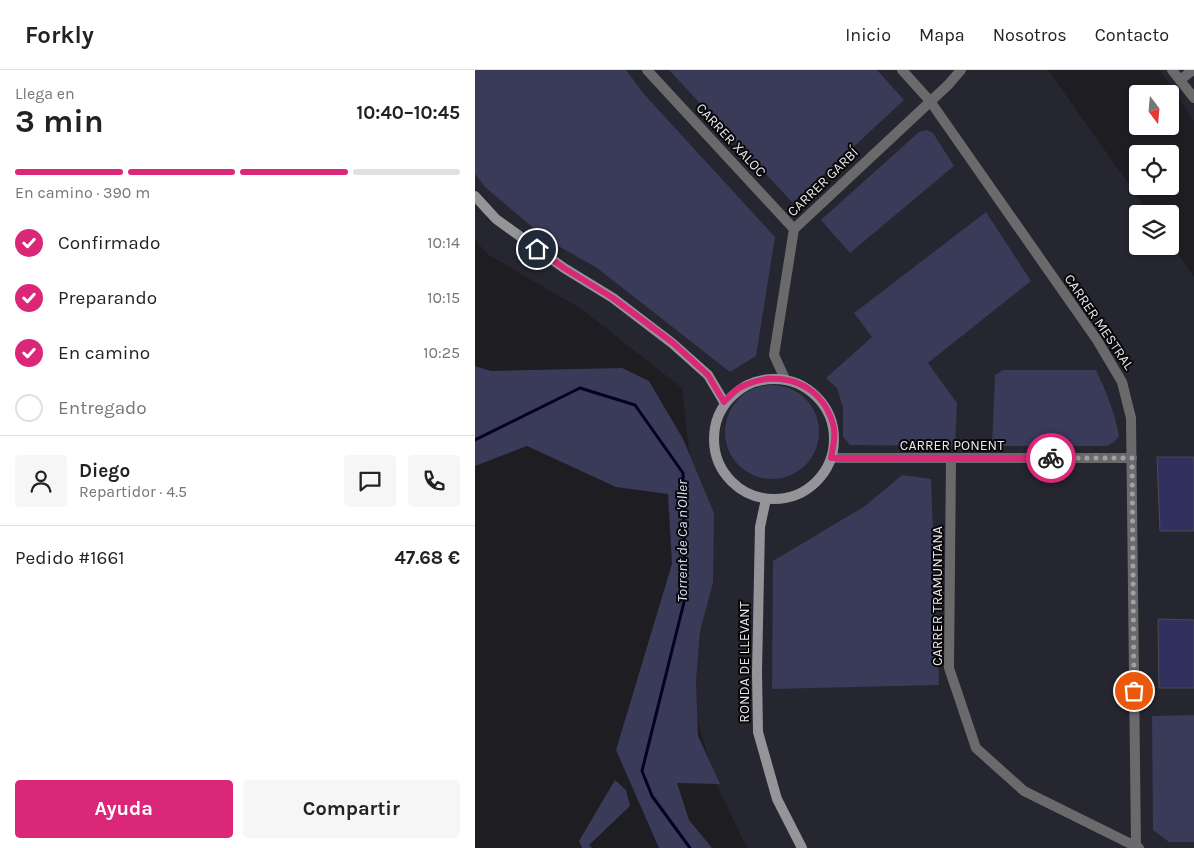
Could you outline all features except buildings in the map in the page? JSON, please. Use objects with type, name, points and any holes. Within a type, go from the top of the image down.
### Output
[{"type":"main road","points":[[475,196],[496,219],[564,268],[613,298],[673,343],[708,375],[724,402]]},
{"type":"main road","points":[[764,378],[785,379],[796,382],[814,393],[825,405],[833,424],[835,438],[831,458],[821,476],[806,490],[787,498],[766,499],[755,497],[736,487],[720,469],[713,449],[716,418],[724,402],[740,388],[764,378]]},
{"type":"main road","name":"RONDA DE LLEVANT","points":[[766,499],[760,527],[757,672],[758,732],[777,799],[802,848]]},
{"type":"street","name":"CARRER XALOC","points":[[647,70],[794,229]]},
{"type":"street","name":"CARRER MESTRAL","points":[[902,70],[930,101],[1097,340],[1122,382],[1131,418],[1137,847]]},
{"type":"street","name":"CARRER GARBÍ","points":[[785,379],[774,355],[794,229],[948,85],[961,70]]},
{"type":"street","points":[[1172,70],[1194,98]]},
{"type":"street","points":[[1180,80],[1193,70]]},
{"type":"street","name":"CARRER PONENT","points":[[831,458],[1132,458]]},
{"type":"street","name":"CARRER TRAMUNTANA","points":[[951,458],[949,668],[977,748],[1024,791],[1137,847]]},
{"type":"shaded area","points":[[475,70],[1048,70],[1129,184],[1129,195],[1137,195],[1144,205],[1129,205],[1129,255],[1178,255],[1194,277],[1194,848],[747,848],[715,782],[694,707],[692,477],[682,388],[580,308],[487,254],[475,239]]},
{"type":"shaded area","points":[[475,70],[626,70],[643,93],[775,237],[756,356],[730,372],[597,268],[546,239],[485,187],[475,174]]},
{"type":"shaded area","points":[[669,70],[877,70],[904,100],[793,203]]},
{"type":"shaded area","points":[[1160,70],[1194,70],[1194,121],[1179,98],[1179,85],[1170,85]]},
{"type":"shaded area","points":[[927,130],[933,133],[954,166],[850,253],[821,220],[919,132]]},
{"type":"shaded area","points":[[986,212],[1031,281],[928,363],[957,403],[955,446],[850,445],[843,437],[843,408],[837,388],[826,378],[872,337],[854,313]]},
{"type":"shaded area","points":[[475,366],[491,371],[622,368],[649,381],[683,439],[714,513],[713,583],[700,631],[696,681],[698,736],[720,784],[677,783],[689,820],[712,848],[659,848],[616,750],[672,564],[668,494],[616,487],[527,446],[475,466]]},
{"type":"shaded area","points":[[1003,370],[1096,370],[1110,402],[1119,436],[1107,446],[992,446],[995,375]]},
{"type":"shaded area","points":[[772,385],[790,388],[805,399],[816,414],[819,432],[816,450],[805,465],[790,476],[772,479],[754,476],[739,465],[728,450],[725,432],[728,414],[739,399],[754,388]]},
{"type":"shaded area","points":[[902,475],[931,479],[939,685],[772,689],[773,561],[865,506]]},
{"type":"shaded area","points":[[1194,715],[1194,842],[1169,842],[1153,830],[1152,716]]},
{"type":"shaded area","points":[[615,780],[626,790],[630,806],[589,845],[592,848],[582,848],[579,841]]},
{"type":"waterway","name":"Torrent de Ca n'Oller","points":[[475,440],[580,388],[635,405],[683,473],[685,598],[642,771],[652,796],[690,848]]},
{"type":"way so far","points":[[1051,458],[1132,458],[1134,691]]},
{"type":"route","points":[[537,249],[613,298],[673,343],[708,375],[724,402],[740,388],[764,378],[785,379],[796,382],[814,393],[825,405],[833,424],[835,438],[831,458],[1051,458]]}]
